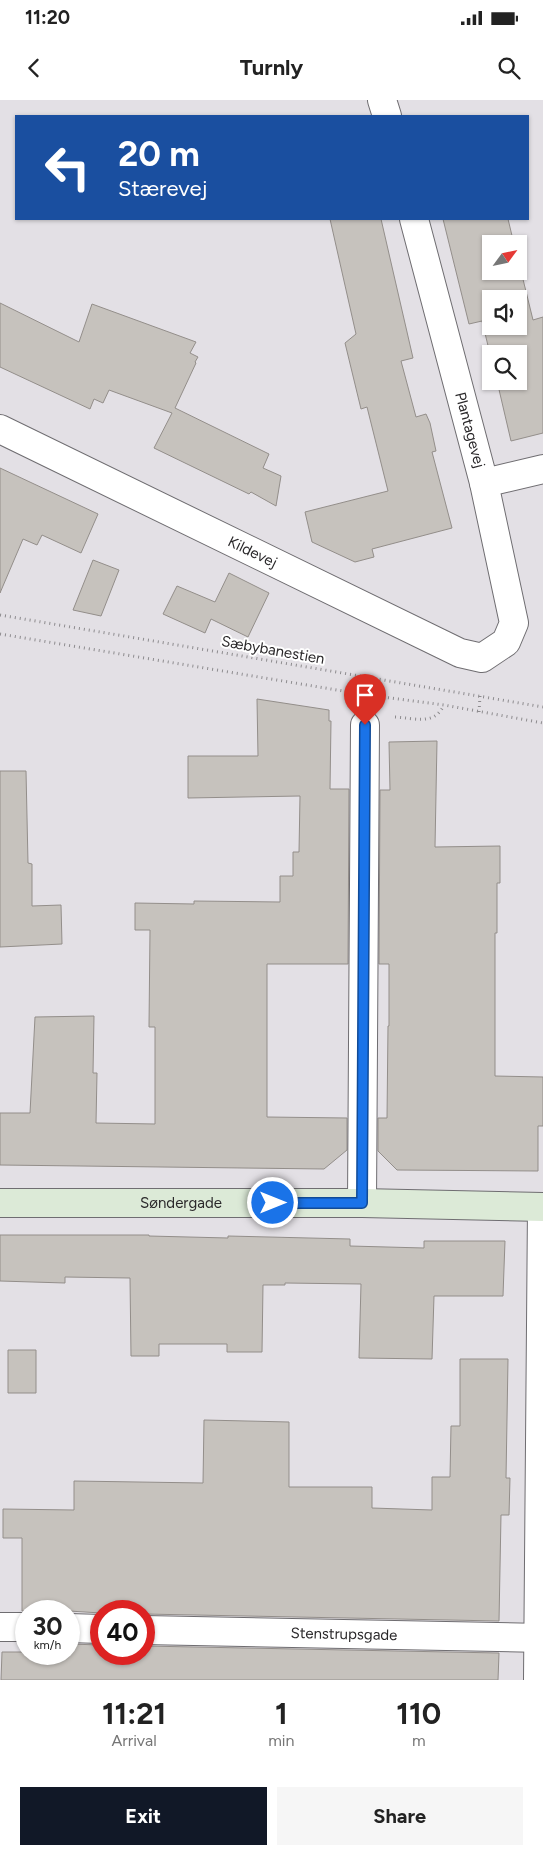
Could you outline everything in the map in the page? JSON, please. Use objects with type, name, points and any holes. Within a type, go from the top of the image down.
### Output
[{"type":"street","points":[[382,100],[387,115]]},
{"type":"street","name":"Plantagevej","points":[[414,220],[484,482],[514,623],[506,642]]},
{"type":"street","name":"Kildevej","points":[[0,429],[460,653],[482,658],[506,642]]},
{"type":"street","points":[[484,482],[543,468]]},
{"type":"street","points":[[362,1203],[365,725]]},
{"type":"street","name":"Søndergade","points":[[0,1202],[362,1203],[542,1207]]},
{"type":"street","points":[[538,1680],[541,1638],[542,1207]]},
{"type":"street","points":[[0,1627],[15,1627]]},
{"type":"street","name":"Stenstrupsgade","points":[[155,1630],[541,1638]]},
{"type":"path","name":"Sæbybanestien","points":[[0,615],[543,707]]},
{"type":"path","points":[[0,634],[357,694]]},
{"type":"path","points":[[376,696],[543,723]]},
{"type":"path","points":[[479,712],[480,696]]},
{"type":"path","points":[[365,725],[366,714],[430,720],[440,714],[444,706]]},
{"type":"building","points":[[330,220],[381,220],[413,358],[401,361],[416,417],[426,414],[430,423],[436,451],[432,452],[452,528],[372,549],[374,557],[355,562],[312,542],[305,512],[388,491],[367,407],[361,409],[345,343],[356,334]]},
{"type":"building","points":[[443,220],[508,220],[512,235],[482,235],[482,280],[523,280],[526,290],[482,290],[482,321],[469,324]]},
{"type":"building","points":[[527,296],[533,320],[543,317],[543,433],[511,441],[499,390],[527,390],[527,345],[488,345],[485,335],[527,335]]},
{"type":"building","points":[[0,303],[79,342],[92,304],[196,342],[190,353],[198,357],[175,408],[269,454],[263,468],[281,476],[276,506],[251,492],[249,494],[154,448],[172,413],[109,390],[103,403],[94,399],[90,409],[0,367]]},
{"type":"building","points":[[0,468],[98,514],[81,553],[42,535],[37,545],[23,539],[0,593]]},
{"type":"building","points":[[93,560],[119,570],[101,616],[73,610]]},
{"type":"building","points":[[229,573],[269,593],[248,637],[211,619],[205,633],[163,614],[177,586],[215,602]]},
{"type":"building","points":[[257,699],[329,710],[329,721],[331,721],[330,789],[349,789],[348,964],[267,964],[267,1117],[347,1118],[347,1150],[324,1169],[0,1165],[0,1113],[30,1113],[35,1017],[94,1016],[93,1073],[97,1073],[96,1123],[155,1124],[155,1027],[149,1027],[150,930],[135,930],[135,903],[194,904],[194,901],[280,902],[280,876],[293,876],[293,852],[299,852],[300,796],[188,798],[188,756],[258,756]]},
{"type":"building","points":[[437,741],[435,847],[500,846],[500,883],[497,883],[497,933],[495,933],[495,1076],[543,1077],[543,1126],[538,1126],[538,1171],[397,1170],[378,1151],[378,1118],[387,1118],[389,1026],[389,964],[379,964],[380,790],[390,790],[389,742]]},
{"type":"building","points":[[0,771],[26,771],[28,863],[32,864],[32,906],[61,905],[62,944],[0,947]]},
{"type":"building","points":[[0,1235],[149,1235],[350,1239],[350,1246],[424,1248],[424,1241],[505,1241],[503,1296],[434,1296],[432,1359],[359,1358],[361,1284],[285,1283],[285,1285],[263,1285],[262,1352],[227,1352],[227,1344],[159,1344],[159,1356],[131,1356],[130,1278],[65,1277],[65,1283],[0,1281]]},
{"type":"building","points":[[8,1350],[36,1350],[36,1393],[8,1393]]},
{"type":"building","points":[[460,1359],[508,1359],[506,1478],[510,1478],[509,1515],[501,1515],[499,1621],[155,1614],[155,1600],[90,1600],[90,1612],[80,1612],[80,1600],[22,1600],[22,1538],[3,1538],[3,1509],[74,1510],[74,1481],[203,1483],[204,1420],[289,1422],[289,1487],[372,1487],[372,1508],[432,1510],[432,1477],[450,1477],[451,1426],[460,1426]]},
{"type":"building","points":[[80,1644],[90,1645],[90,1665],[155,1665],[155,1646],[499,1653],[498,1680],[1,1680],[2,1652],[15,1652],[15,1665],[80,1665]]},
{"type":"route","points":[[273,1203],[362,1203],[365,725]]}]
